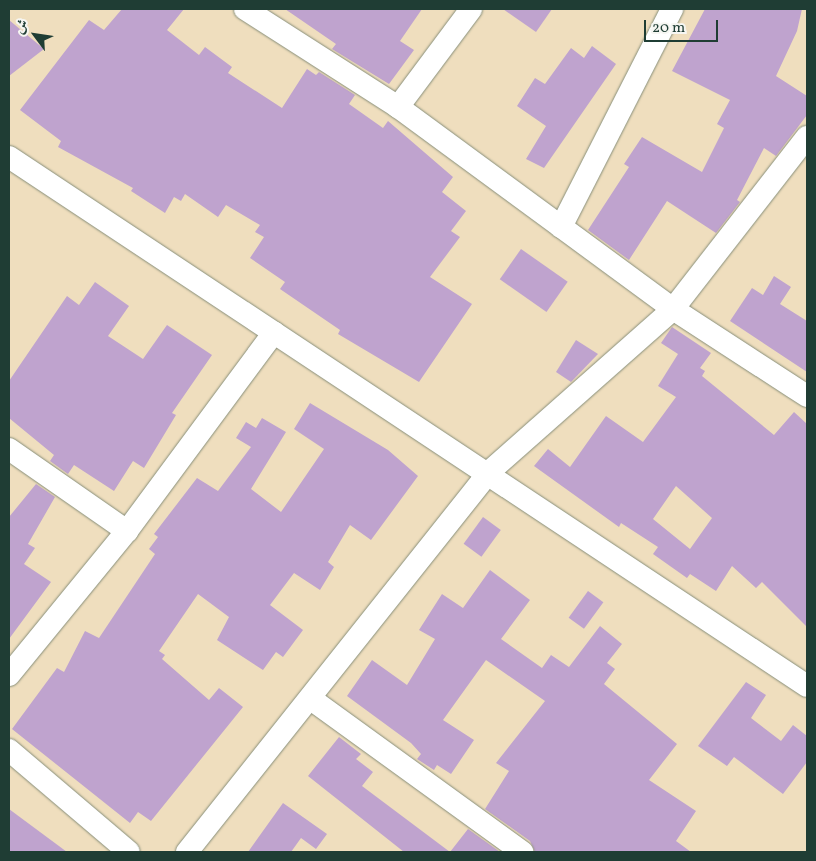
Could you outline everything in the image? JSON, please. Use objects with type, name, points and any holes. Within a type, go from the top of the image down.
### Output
[{"type":"street","points":[[245,9],[269,16],[398,107],[673,309],[807,396]]},
{"type":"street","points":[[398,107],[471,9]]},
{"type":"street","points":[[561,227],[672,9]]},
{"type":"street","points":[[187,852],[311,699],[489,472],[673,309],[807,137]]},
{"type":"street","points":[[9,157],[489,472],[807,686]]},
{"type":"street","points":[[9,675],[127,531],[274,332]]},
{"type":"street","points":[[9,449],[127,531]]},
{"type":"street","points":[[311,699],[522,852]]},
{"type":"street","points":[[9,750],[129,852]]},
{"type":"building","points":[[122,9],[184,9],[167,30],[199,55],[205,47],[232,67],[228,73],[282,108],[307,69],[316,75],[319,72],[355,95],[349,104],[383,128],[388,121],[453,177],[442,192],[466,211],[451,231],[460,237],[430,277],[472,304],[419,382],[338,334],[340,330],[280,289],[285,282],[250,258],[264,237],[255,232],[260,225],[226,205],[218,217],[185,194],[181,201],[174,197],[165,213],[131,191],[133,188],[58,147],[61,141],[20,110],[89,20],[104,30]]},
{"type":"building","points":[[285,9],[422,9],[400,41],[414,50],[389,84],[332,49],[336,44]]},
{"type":"building","points":[[503,9],[552,9],[536,32]]},
{"type":"building","points":[[705,9],[802,9],[797,31],[776,76],[807,96],[807,115],[776,156],[764,148],[737,200],[740,202],[716,233],[667,201],[629,260],[588,230],[629,167],[624,164],[642,137],[702,172],[724,128],[717,124],[730,100],[672,71]]},
{"type":"building","points":[[9,20],[44,49],[9,76]]},
{"type":"building","points":[[592,46],[616,64],[544,168],[526,159],[546,126],[517,106],[535,78],[545,84],[571,48],[584,58]]},
{"type":"building","points":[[521,249],[568,282],[546,312],[500,279]]},
{"type":"building","points":[[774,276],[791,287],[780,304],[807,321],[807,372],[730,321],[752,288],[763,295]]},
{"type":"building","points":[[95,282],[129,306],[108,336],[143,359],[167,325],[212,355],[172,413],[176,415],[144,468],[133,461],[114,491],[74,465],[68,474],[50,461],[54,455],[9,418],[9,381],[67,296],[79,305]]},
{"type":"building","points":[[672,327],[711,353],[700,368],[705,371],[702,376],[774,435],[794,412],[807,424],[807,627],[762,582],[756,588],[732,566],[716,591],[690,574],[687,578],[653,554],[658,547],[621,523],[619,527],[534,466],[548,449],[570,467],[606,416],[643,442],[676,397],[658,386],[678,354],[661,343]],"holes":[[[676,486],[712,518],[690,549],[653,519]]]},
{"type":"building","points":[[576,340],[598,354],[571,382],[556,372]]},
{"type":"building","points":[[310,403],[388,450],[418,476],[371,540],[350,525],[328,562],[334,567],[320,590],[294,573],[270,605],[303,630],[283,657],[276,652],[263,670],[217,640],[229,617],[198,594],[159,651],[165,655],[162,659],[209,700],[219,688],[243,707],[151,821],[138,812],[130,823],[12,729],[57,668],[64,672],[85,631],[99,638],[155,554],[149,549],[158,537],[154,534],[197,478],[218,491],[251,447],[236,438],[246,422],[256,428],[262,418],[286,432],[251,489],[281,512],[324,449],[294,429]]},
{"type":"building","points":[[36,484],[55,497],[28,544],[35,548],[24,564],[51,582],[9,639],[9,517]]},
{"type":"building","points":[[483,517],[501,530],[481,557],[464,544]]},
{"type":"building","points":[[490,570],[530,600],[501,639],[542,668],[551,655],[569,667],[600,626],[622,644],[607,663],[615,669],[604,684],[677,744],[649,780],[696,811],[676,841],[691,852],[535,852],[530,841],[485,809],[509,771],[496,763],[545,701],[486,660],[443,720],[474,740],[451,774],[437,765],[434,770],[417,759],[421,754],[411,743],[347,696],[372,660],[407,685],[435,639],[419,630],[442,594],[463,608]]},
{"type":"building","points":[[588,591],[603,602],[584,629],[569,618]]},
{"type":"building","points":[[746,682],[766,695],[751,718],[781,741],[793,725],[807,736],[807,762],[783,794],[734,757],[727,766],[698,746]]},
{"type":"building","points":[[339,737],[361,754],[356,759],[373,772],[362,786],[450,852],[404,852],[308,776]]},
{"type":"building","points":[[283,803],[327,834],[316,849],[301,838],[291,852],[248,852]]},
{"type":"building","points":[[9,809],[67,852],[9,852]]},
{"type":"building","points":[[468,829],[500,852],[450,852]]}]
